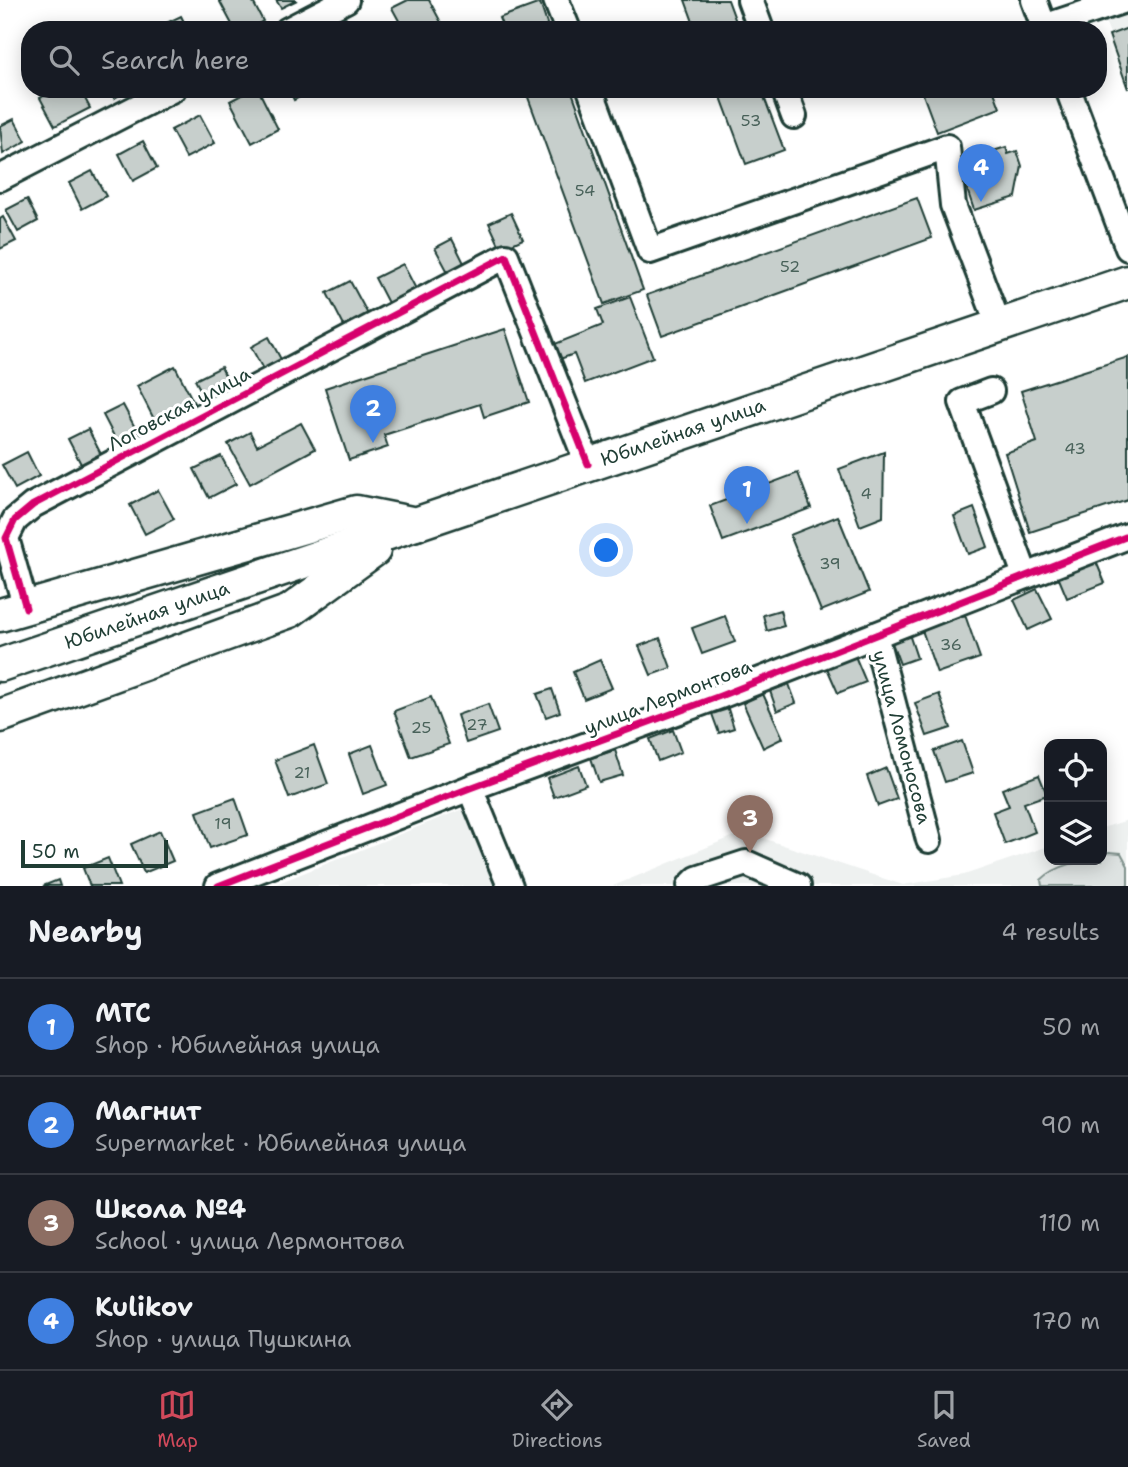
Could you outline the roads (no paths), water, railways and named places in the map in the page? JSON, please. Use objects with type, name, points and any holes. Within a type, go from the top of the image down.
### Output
[{"type":"main road","name":"Юбилейная улица","points":[[0,665],[1128,282]]},
{"type":"main road","points":[[13,612],[356,512],[417,524]]},
{"type":"main road","points":[[0,716],[290,611],[365,555],[417,524]]},
{"type":"street","points":[[305,21],[346,0]]},
{"type":"street","points":[[556,0],[564,21]]},
{"type":"street","points":[[750,0],[758,21]]},
{"type":"street","points":[[1034,0],[1042,21]]},
{"type":"street","points":[[1064,21],[1125,0]]},
{"type":"street","points":[[0,178],[156,98]]},
{"type":"street","points":[[593,98],[650,251],[947,148],[953,205],[999,326]]},
{"type":"street","points":[[787,98],[794,116]]},
{"type":"street","points":[[1071,98],[1128,248]]},
{"type":"street","name":"Логовская улица","points":[[13,612],[6,538],[15,520],[33,505],[442,287],[506,256],[588,464]]},
{"type":"street","points":[[991,391],[962,402],[1025,575]]},
{"type":"street","name":"улица Лермонтова","points":[[218,886],[470,788],[720,696],[1128,536]]},
{"type":"street","name":"улица Ломоносова","points":[[875,635],[929,840]]},
{"type":"street","points":[[470,788],[510,886]]},
{"type":"street","points":[[690,886],[697,879],[746,863],[799,886]]},
{"type":"place","name":"Kulikov","points":[[981,202]]},
{"type":"place","name":"Магнит","points":[[373,443]]},
{"type":"place","name":"МТС","points":[[747,524]]},
{"type":"place","name":"Школа №4","points":[[750,853]]}]
